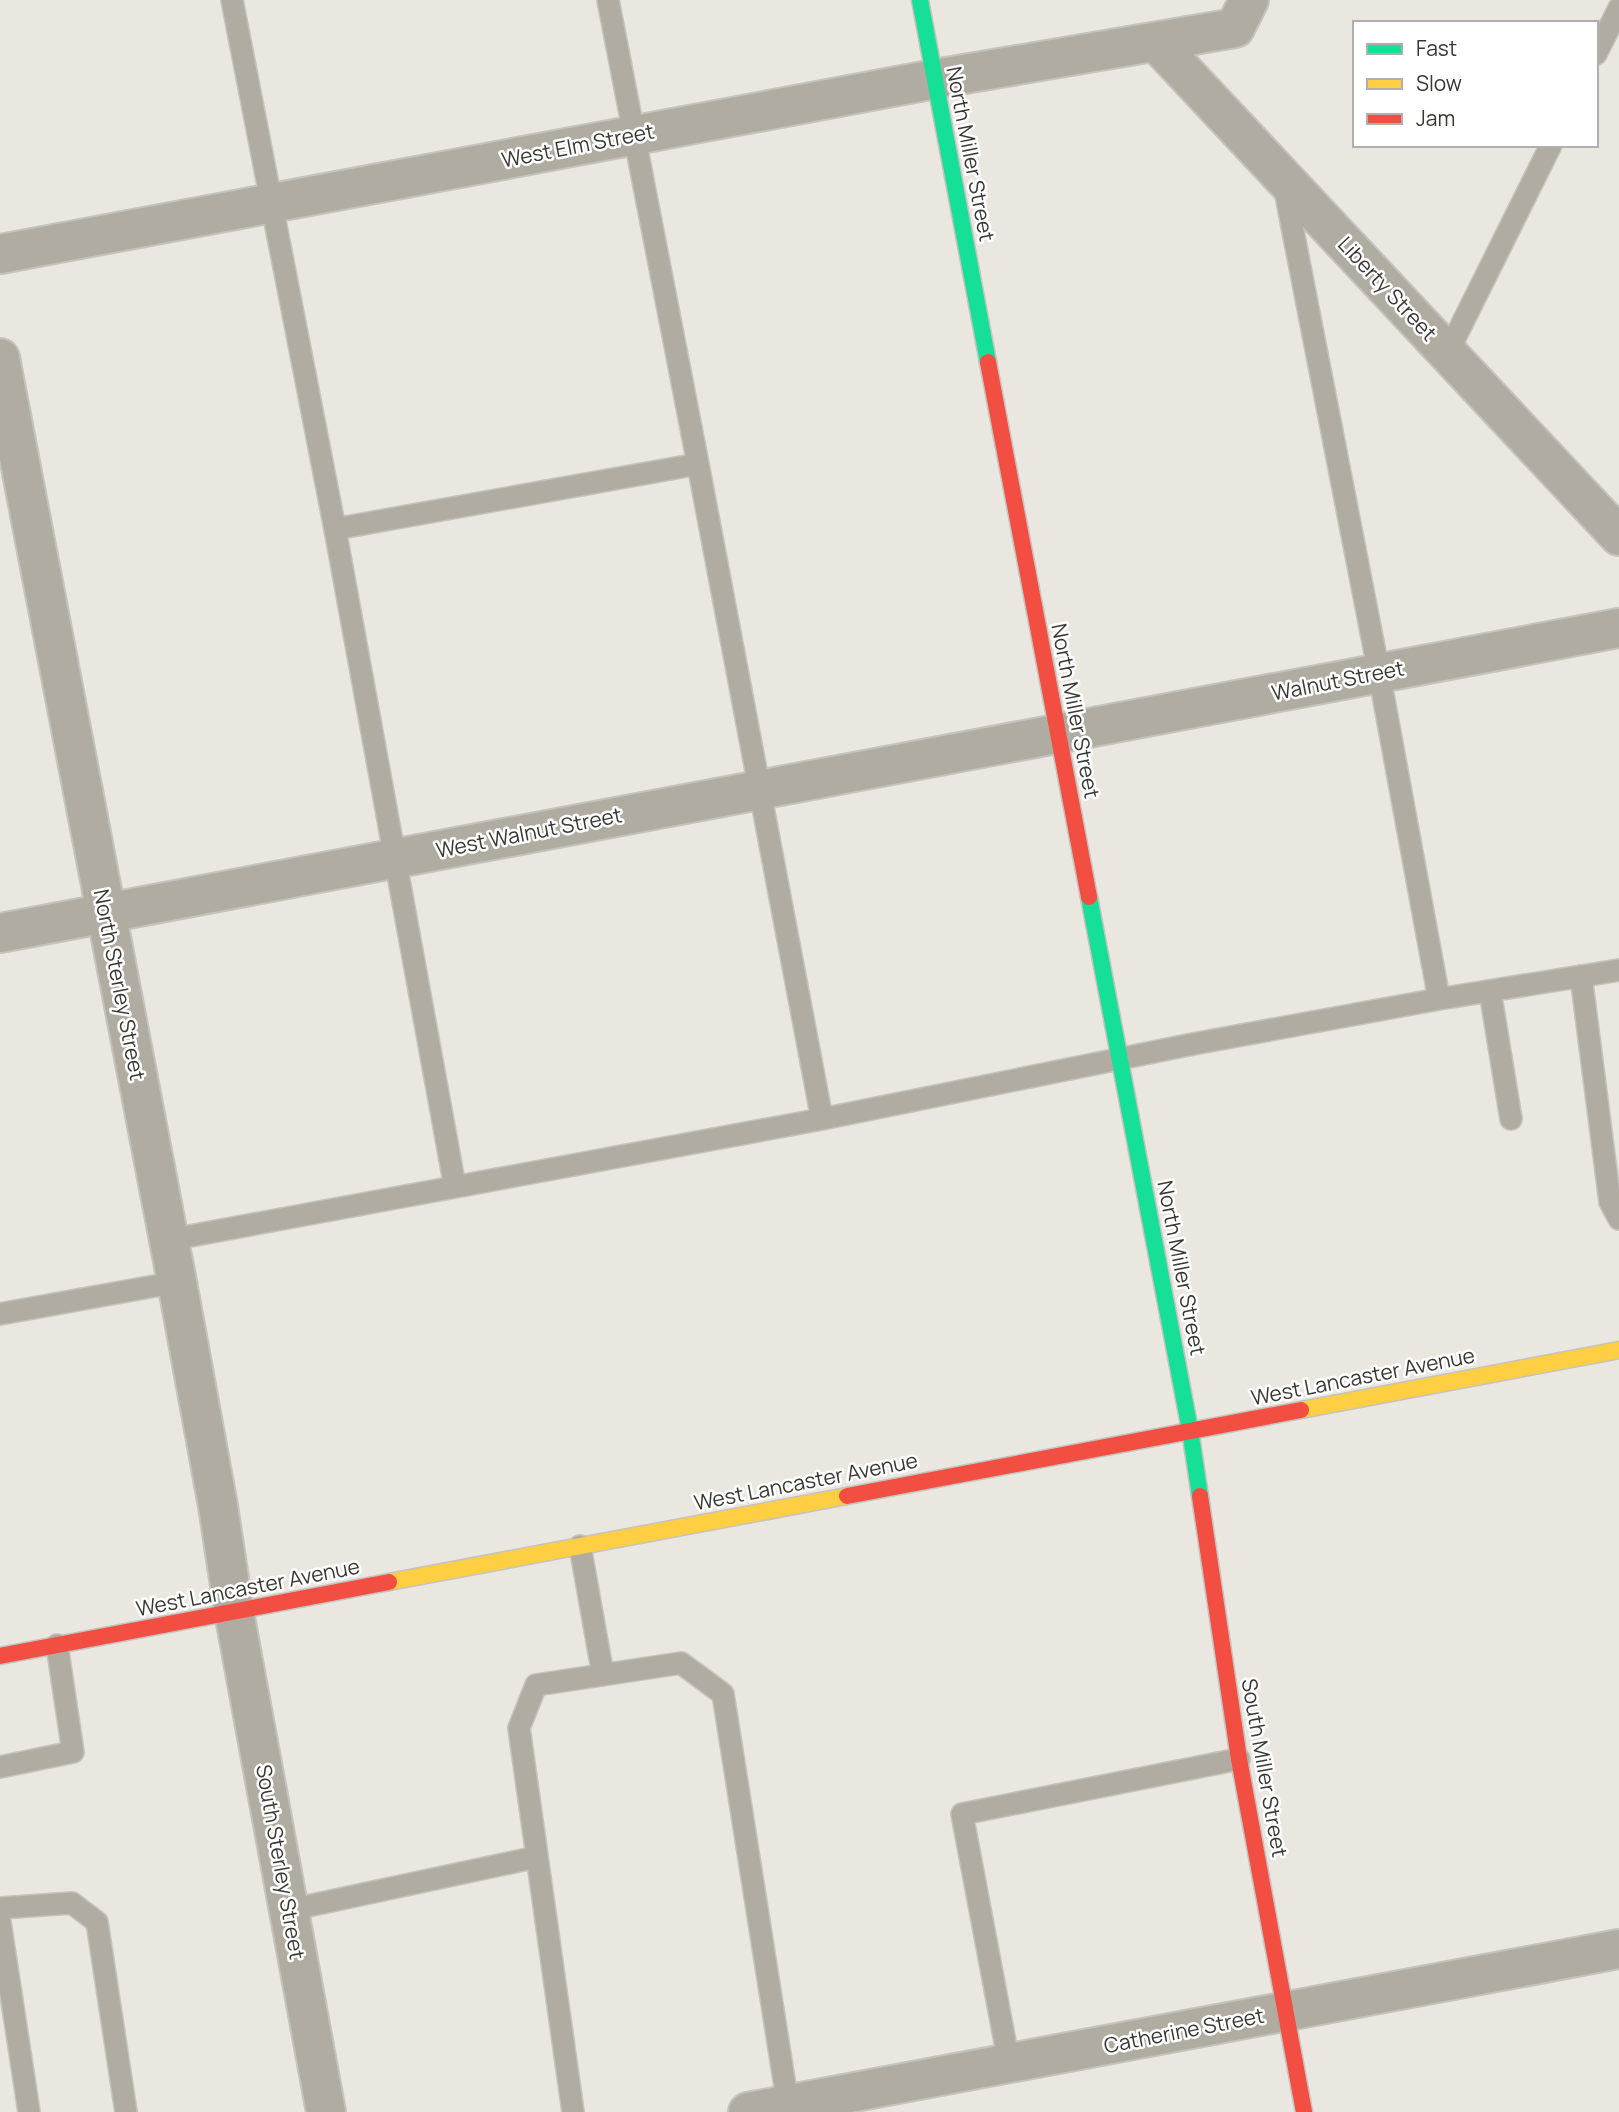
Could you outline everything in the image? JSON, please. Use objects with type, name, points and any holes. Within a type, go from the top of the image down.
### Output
[{"type":"street","name":"North Miller Street","points":[[920,0],[1190,1430]]},
{"type":"street","name":"West Elm Street","points":[[0,254],[934,79],[1235,28],[1249,0]]},
{"type":"street","name":"Liberty Street","points":[[1156,42],[1619,536]]},
{"type":"street","name":"North Sterley Street","points":[[0,358],[177,1282],[216,1492],[234,1612]]},
{"type":"street","name":"Walnut Street","points":[[1057,733],[1619,628]]},
{"type":"street","name":"West Walnut Street","points":[[0,933],[1057,733]]},
{"type":"street","name":"West Lancaster Avenue","points":[[0,1656],[1619,1350]]},
{"type":"street","name":"South Miller Street","points":[[1190,1430],[1239,1759],[1304,2112]]},
{"type":"street","name":"South Sterley Street","points":[[234,1612],[326,2112]]},
{"type":"street","name":"Catherine Street","points":[[748,2112],[788,2105],[863,2102],[1009,2063],[1619,1949]]},
{"type":"lane","points":[[232,0],[397,858],[455,1187]]},
{"type":"lane","points":[[608,0],[822,1119]]},
{"type":"lane","points":[[1598,50],[1619,8]]},
{"type":"lane","points":[[1447,354],[1550,147]]},
{"type":"lane","points":[[1283,176],[1439,999]]},
{"type":"lane","points":[[335,529],[698,464]]},
{"type":"lane","points":[[169,1240],[822,1119],[1193,1044],[1439,999],[1619,970]]},
{"type":"lane","points":[[1581,976],[1610,1202],[1619,1219]]},
{"type":"lane","points":[[1490,991],[1511,1119]]},
{"type":"lane","points":[[0,1314],[177,1282]]},
{"type":"lane","points":[[580,1546],[603,1675]]},
{"type":"lane","points":[[0,1766],[73,1752],[57,1645]]},
{"type":"lane","points":[[573,2112],[519,1728],[536,1685],[681,1663],[723,1694],[788,2105]]},
{"type":"lane","points":[[1009,2063],[962,1814],[1239,1759]]},
{"type":"lane","points":[[289,1910],[537,1857]]},
{"type":"lane","points":[[0,1909],[72,1903],[97,1922],[126,2112]]},
{"type":"lane","points":[[0,1923],[29,2112]]},
{"type":"traffic: fast","points":[[920,0],[988,362]]},
{"type":"traffic: fast","points":[[1089,897],[1190,1430],[1200,1496]]},
{"type":"traffic: slow","points":[[1301,1410],[1619,1350]]},
{"type":"traffic: slow","points":[[389,1582],[847,1496]]},
{"type":"traffic: jam","points":[[988,362],[1089,897]]},
{"type":"traffic: jam","points":[[847,1496],[1301,1410]]},
{"type":"traffic: jam","points":[[1200,1496],[1239,1759],[1304,2112]]},
{"type":"traffic: jam","points":[[0,1656],[389,1582]]}]
